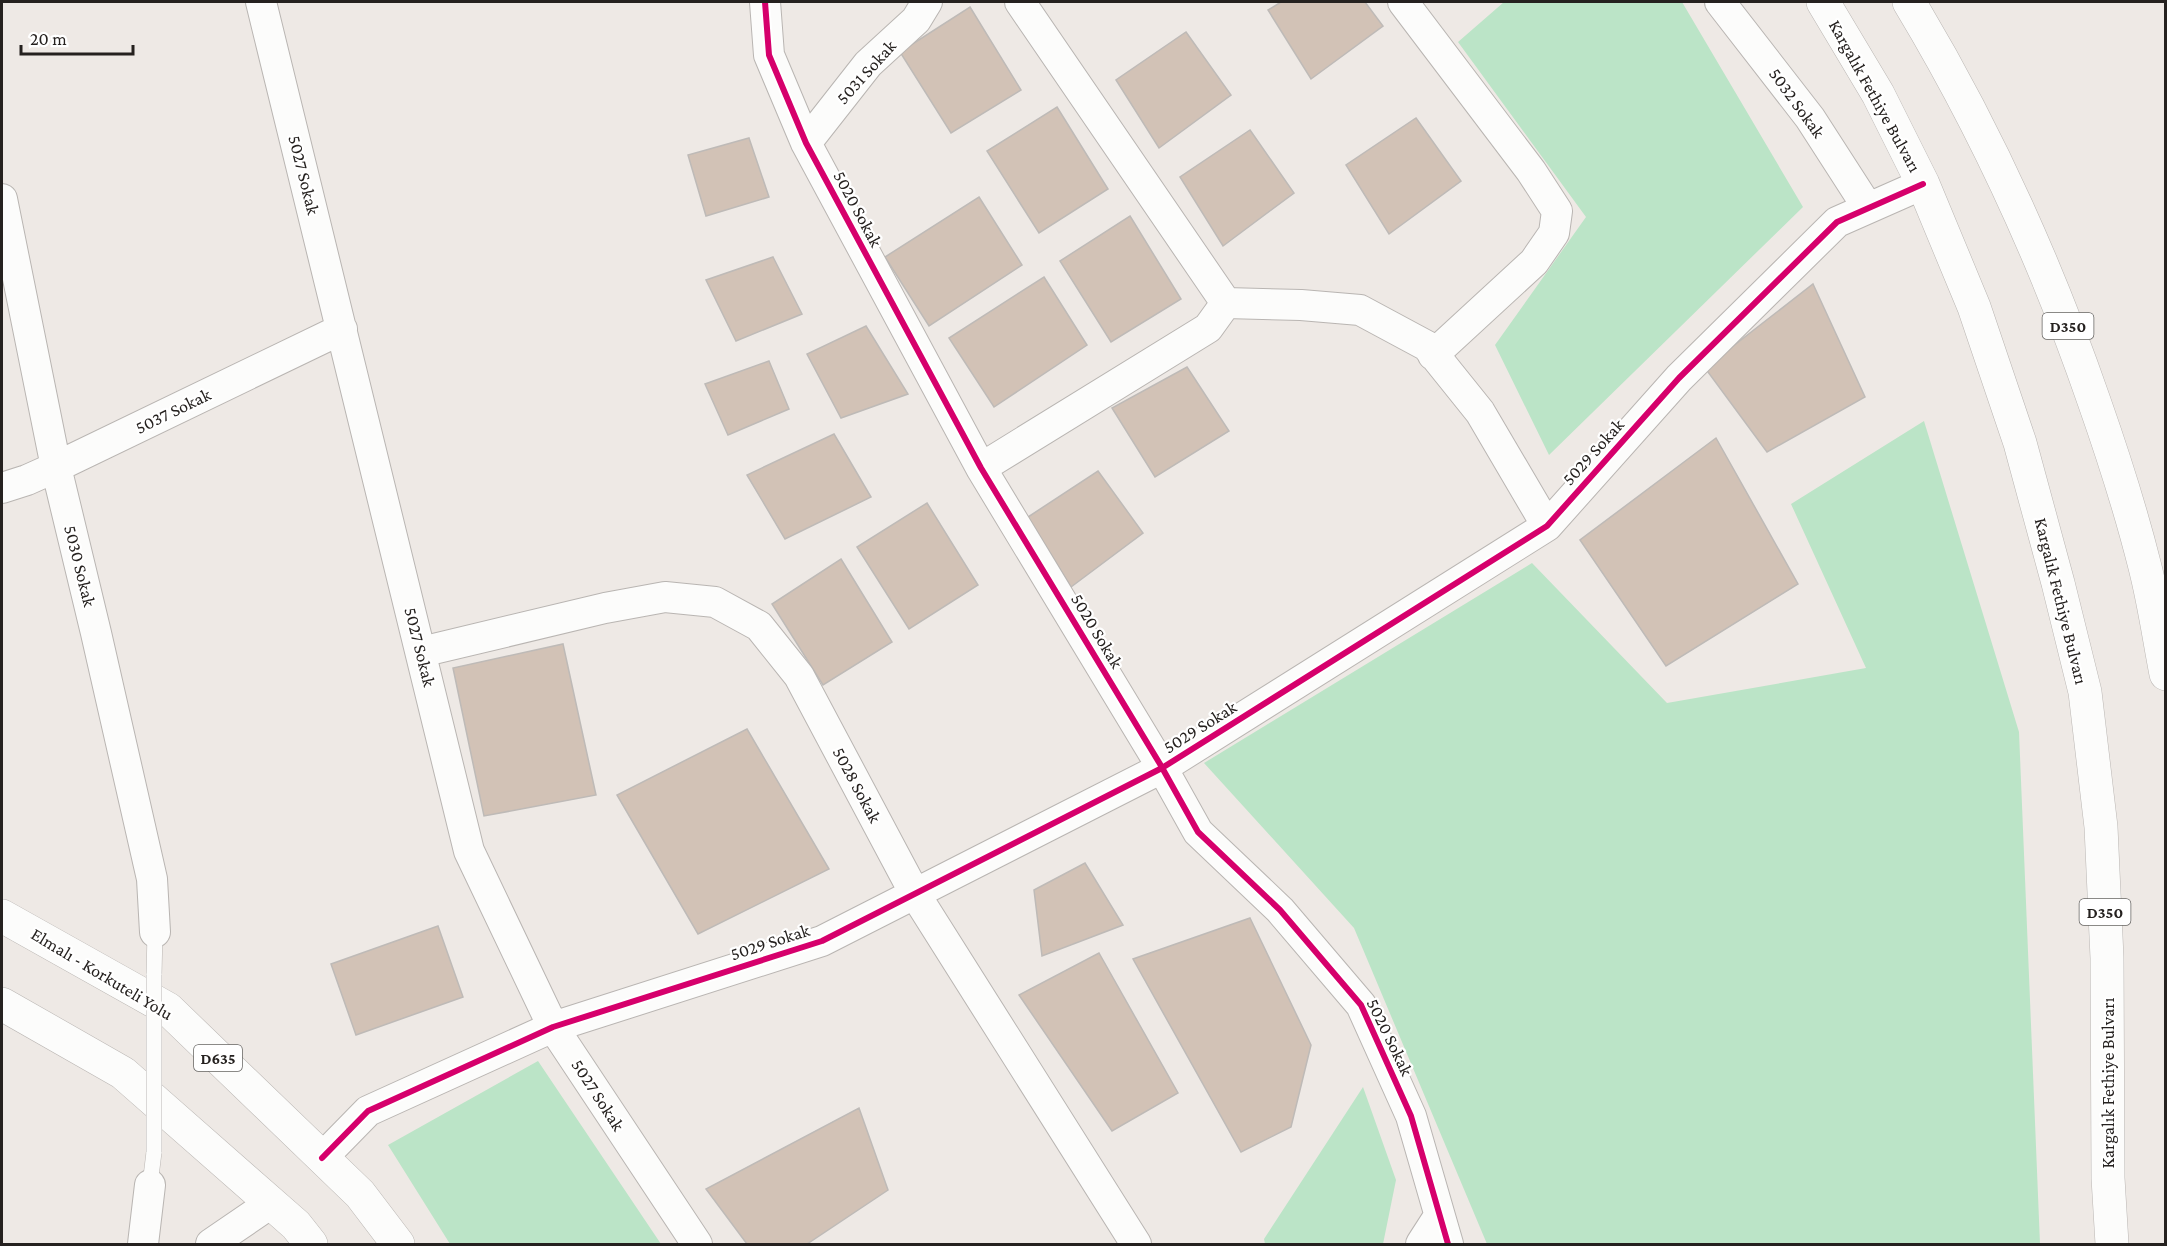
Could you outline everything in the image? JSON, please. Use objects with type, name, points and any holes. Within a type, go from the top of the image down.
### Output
[{"type":"highway","name":"Kargalık Fethiye Bulvarı","points":[[1823,2],[1878,94],[1923,184],[1974,307],[2020,443],[2085,692],[2101,827],[2108,958],[2108,1178],[2112,1245]]},
{"type":"highway","name":"D350","points":[[1909,2],[1984,135],[2071,334],[2112,452],[2145,567],[2166,674]]},
{"type":"highway","name":"Elmalı - Korkuteli Yolu","points":[[2,916],[168,1009],[360,1194],[398,1245]]},
{"type":"highway","points":[[2,1004],[123,1073],[296,1225],[311,1245]]},
{"type":"street","name":"5027 Sokak","points":[[261,2],[469,851],[553,1027],[697,1245]]},
{"type":"street","name":"5020 Sokak","points":[[765,2],[770,55],[806,143],[981,468],[1162,768],[1198,832],[1280,910],[1361,1005],[1411,1116],[1448,1245]]},
{"type":"street","name":"5031 Sokak","points":[[806,143],[868,64],[916,20],[927,2]]},
{"type":"street","points":[[1020,2],[1226,303]]},
{"type":"street","points":[[1403,2],[1531,171],[1557,212],[1554,234],[1534,262],[1433,355]]},
{"type":"street","name":"5032 Sokak","points":[[1720,2],[1810,118],[1868,208]]},
{"type":"street","name":"5029 Sokak","points":[[322,1158],[368,1111],[553,1027],[822,941],[1162,768],[1547,526],[1679,378],[1838,222],[1923,184]]},
{"type":"street","name":"5030 Sokak","points":[[2,199],[56,467],[152,879],[155,932]]},
{"type":"street","points":[[1226,303],[1301,305],[1360,310],[1427,346],[1480,412],[1547,526]]},
{"type":"street","points":[[981,468],[1209,328],[1226,303]]},
{"type":"street","name":"5037 Sokak","points":[[2,488],[56,467],[342,329]]},
{"type":"street","name":"5028 Sokak","points":[[421,652],[605,608],[665,597],[715,602],[759,626],[799,676],[915,894],[1136,1245]]},
{"type":"street","points":[[143,1245],[150,1185]]},
{"type":"street","points":[[211,1245],[271,1203]]},
{"type":"street","points":[[1421,1245],[1439,1216]]},
{"type":"lane","points":[[150,1185],[154,1152],[155,932]]},
{"type":"green space","points":[[1504,2],[1682,2],[1803,207],[1549,455],[1495,345],[1586,217],[1458,42]]},
{"type":"green space","points":[[1924,421],[2019,732],[2040,1244],[1487,1244],[1354,928],[1204,763],[1532,563],[1667,703],[1866,668],[1791,504]]},
{"type":"green space","points":[[538,1061],[661,1244],[450,1244],[388,1145]]},
{"type":"green space","points":[[1363,1087],[1396,1180],[1383,1244],[1265,1244],[1264,1239]]},
{"type":"building","points":[[1281,2],[1365,2],[1383,26],[1311,79],[1268,10]]},
{"type":"building","points":[[970,7],[1021,90],[951,133],[900,52]]},
{"type":"building","points":[[1186,32],[1231,95],[1159,148],[1116,80]]},
{"type":"building","points":[[1057,107],[1108,189],[1039,233],[987,151]]},
{"type":"building","points":[[1416,118],[1461,181],[1389,234],[1346,165]]},
{"type":"building","points":[[1250,130],[1294,193],[1223,246],[1180,177]]},
{"type":"building","points":[[749,138],[769,197],[706,216],[688,155]]},
{"type":"building","points":[[979,197],[1022,265],[929,326],[885,257]]},
{"type":"building","points":[[1130,216],[1181,299],[1111,342],[1060,261]]},
{"type":"building","points":[[773,257],[802,314],[736,341],[706,280]]},
{"type":"building","points":[[1044,277],[1087,345],[994,407],[949,338]]},
{"type":"building","points":[[1813,284],[1865,397],[1767,452],[1705,368]]},
{"type":"building","points":[[866,326],[908,394],[841,418],[807,354]]},
{"type":"building","points":[[769,361],[789,409],[728,435],[705,384]]},
{"type":"building","points":[[1187,367],[1229,431],[1155,477],[1112,408]]},
{"type":"building","points":[[834,434],[871,497],[785,539],[747,475]]},
{"type":"building","points":[[1716,438],[1798,584],[1666,666],[1580,540]]},
{"type":"building","points":[[1098,471],[1143,533],[1071,587],[1028,517]]},
{"type":"building","points":[[927,503],[978,585],[909,629],[857,547]]},
{"type":"building","points":[[841,559],[892,642],[823,685],[772,604]]},
{"type":"building","points":[[563,644],[596,795],[484,816],[453,668]]},
{"type":"building","points":[[747,729],[829,869],[698,934],[617,795]]},
{"type":"building","points":[[1085,863],[1123,925],[1042,956],[1034,890]]},
{"type":"building","points":[[1250,918],[1311,1045],[1291,1127],[1241,1152],[1133,959]]},
{"type":"building","points":[[438,926],[463,997],[356,1035],[331,964]]},
{"type":"building","points":[[1099,953],[1178,1093],[1112,1131],[1019,995]]},
{"type":"building","points":[[859,1108],[888,1190],[807,1244],[747,1244],[706,1189]]},
{"type":"cycle path","points":[[765,2],[769,55],[806,143],[981,468],[1160,764],[1198,832],[1280,910],[1361,1005],[1411,1116],[1448,1244]]},
{"type":"cycle path","points":[[322,1158],[368,1111],[553,1027],[822,941],[1162,768],[1547,526],[1679,378],[1837,222],[1923,184]]}]
